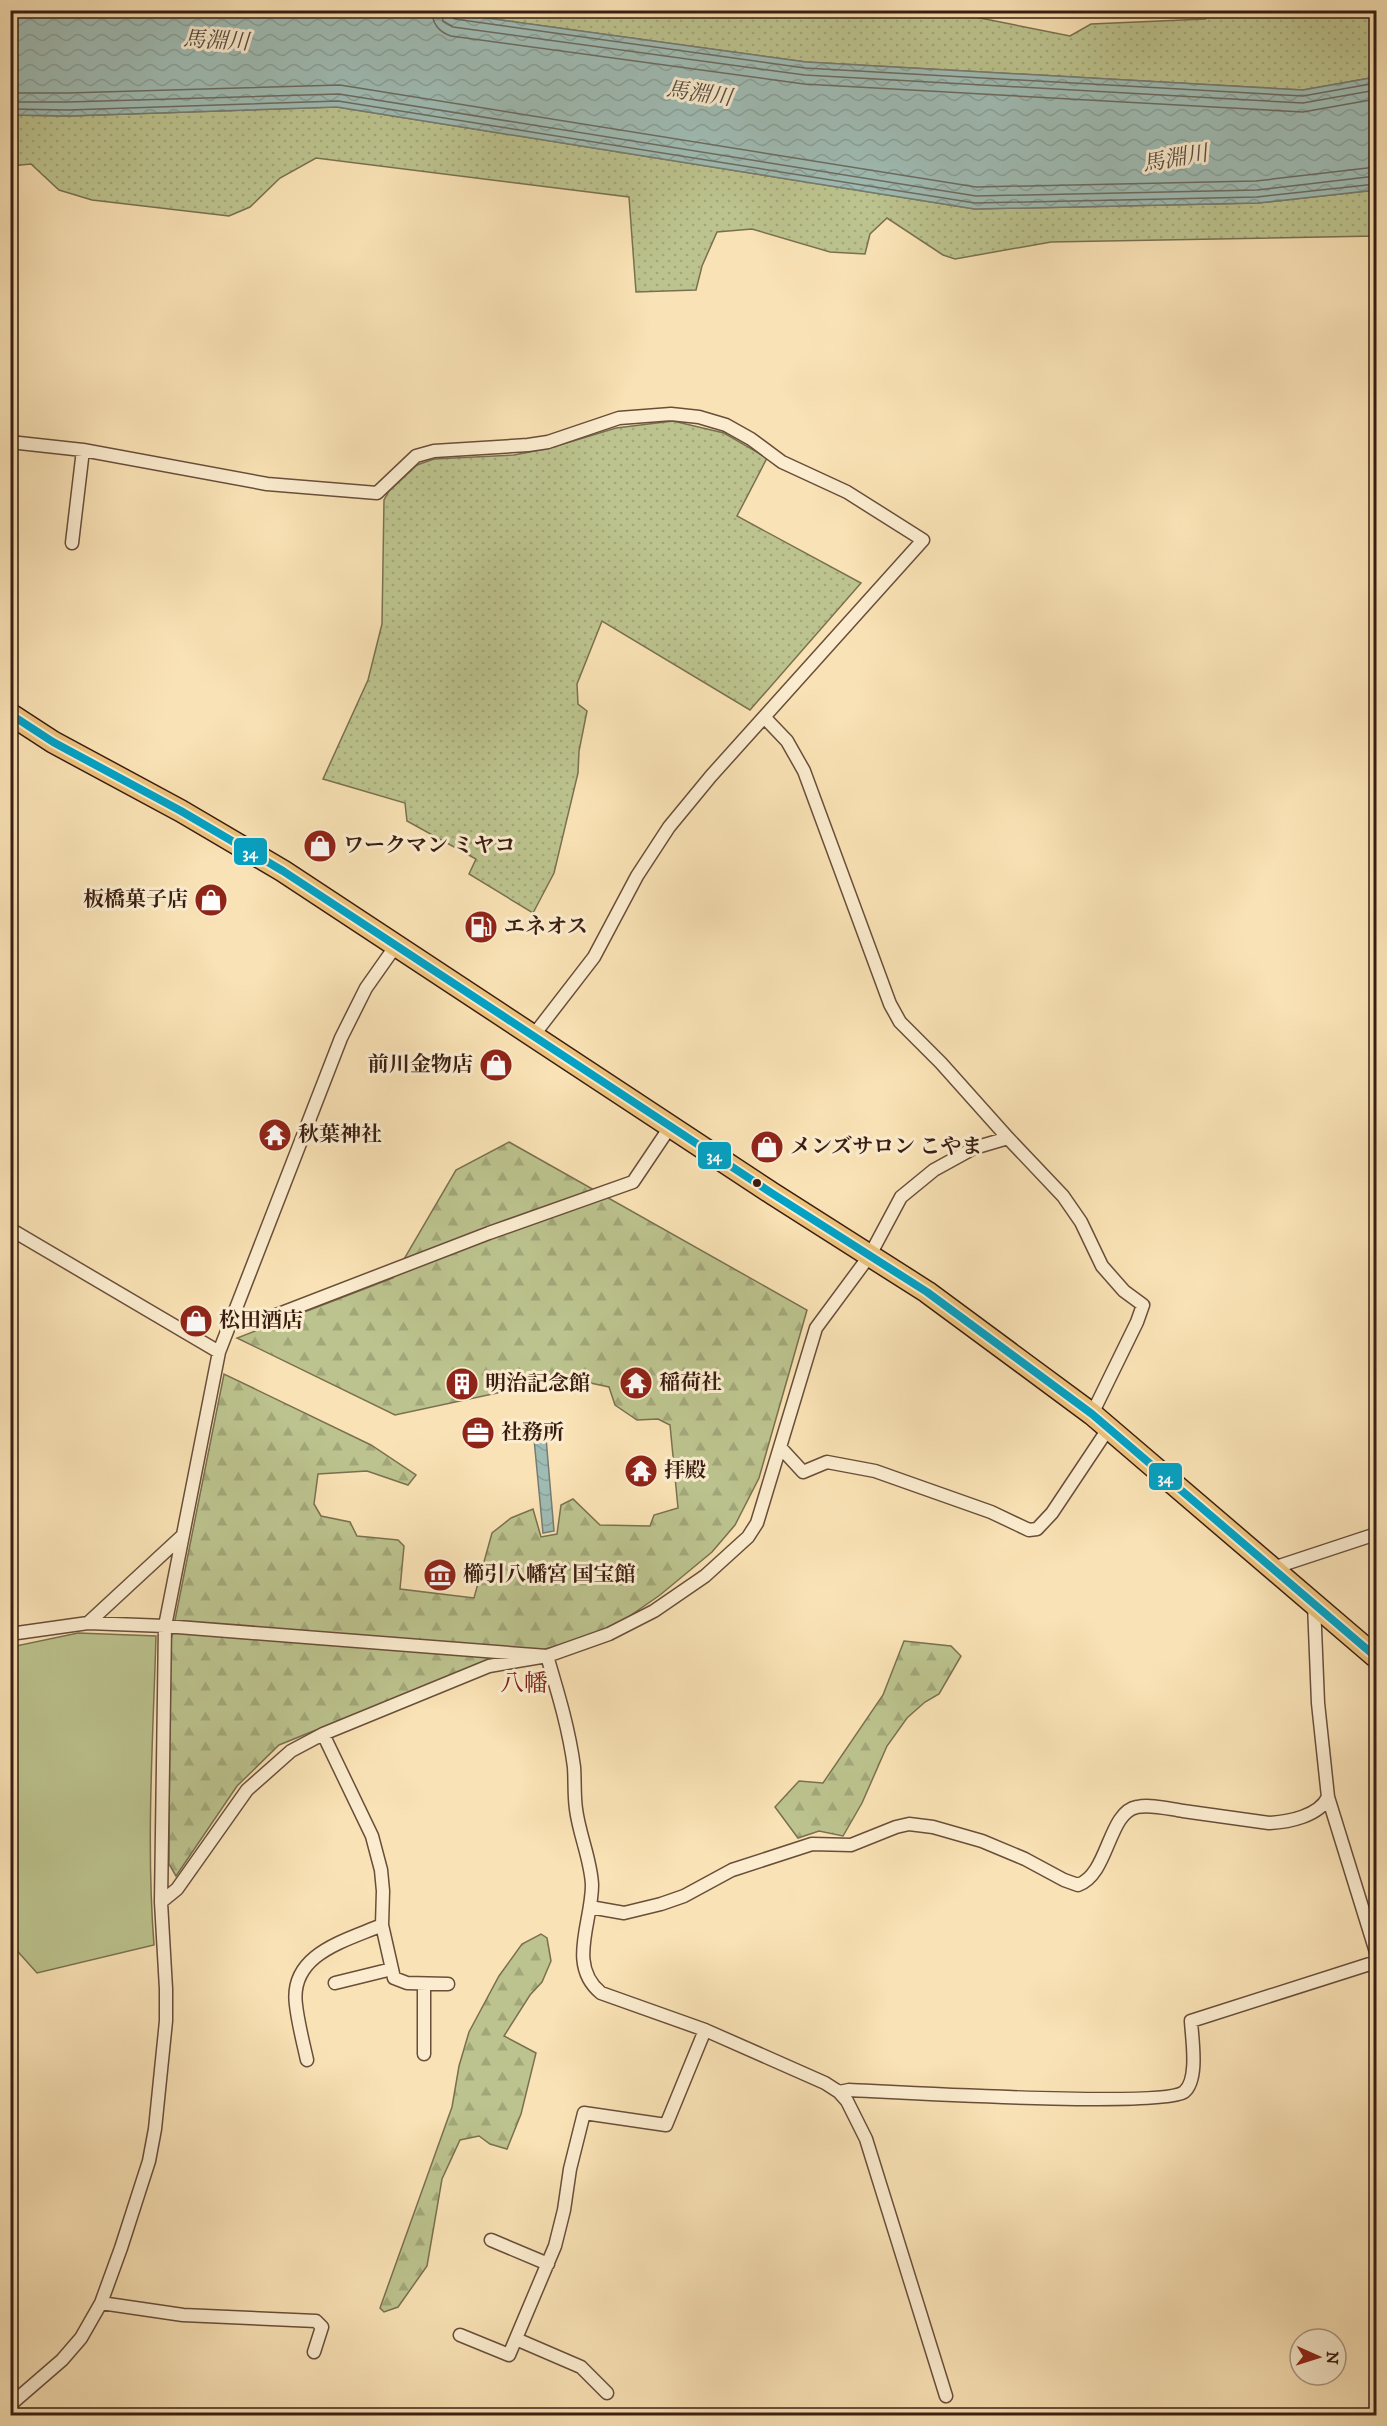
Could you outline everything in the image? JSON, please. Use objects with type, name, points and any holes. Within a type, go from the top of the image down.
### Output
[{"type":"highway","points":[[10,714],[54,742],[181,811],[283,871],[397,944],[670,1127],[927,1292],[1092,1414],[1377,1657]]},
{"type":"street","points":[[10,442],[83,450],[267,484],[377,494],[416,456],[434,451],[538,444],[619,418],[680,415],[699,417],[726,425],[751,439],[782,462],[847,492],[923,540],[711,776],[669,828],[637,876],[594,957],[533,1035]]},
{"type":"street","points":[[72,543],[83,450]]},
{"type":"street","points":[[765,718],[787,741],[804,771],[890,1004],[900,1022],[941,1063],[1063,1196],[1081,1222],[1102,1266],[1124,1291],[1143,1305],[1092,1414]]},
{"type":"street","points":[[10,2404],[62,2360],[81,2338],[101,2302],[145,2172],[155,2129],[166,2021],[161,1902],[165,1626],[181,1537],[219,1352],[341,1038],[366,988],[397,944]]},
{"type":"street","points":[[232,1319],[271,1317],[489,1233],[633,1182],[670,1127]]},
{"type":"street","points":[[161,1902],[177,1889],[247,1790],[291,1751],[323,1734],[489,1666],[547,1656],[609,1634],[654,1611],[705,1576],[748,1537],[757,1523],[816,1328],[870,1255],[901,1197],[934,1170],[974,1148],[1008,1138]]},
{"type":"street","points":[[10,1229],[219,1352]]},
{"type":"street","points":[[780,1447],[803,1472],[827,1462],[875,1471],[991,1512],[1029,1530],[1037,1529],[1052,1513],[1108,1429]]},
{"type":"street","points":[[1274,1568],[1377,1534]]},
{"type":"street","points":[[88,1623],[181,1537]]},
{"type":"street","points":[[1314,1604],[1318,1703],[1328,1797],[1377,1952]]},
{"type":"street","points":[[10,1634],[88,1623],[165,1626],[547,1656]]},
{"type":"street","points":[[547,1656],[569,1737],[576,1809],[592,1884],[583,1954],[584,1969],[591,1984],[601,1993],[705,2030],[825,2083],[839,2092],[847,2101],[866,2139],[946,2396]]},
{"type":"street","points":[[323,1734],[372,1836],[381,1869],[382,1925],[394,1978],[400,1982],[448,1984]]},
{"type":"street","points":[[590,1907],[624,1912],[661,1904],[684,1896],[732,1870],[812,1844],[851,1845],[909,1824],[933,1827],[982,1841],[1078,1885],[1090,1878],[1120,1820],[1130,1810],[1137,1807],[1163,1808],[1269,1823],[1282,1822],[1320,1808],[1328,1797]]},
{"type":"street","points":[[307,2060],[296,2004],[297,1980],[300,1972],[320,1952],[382,1925]]},
{"type":"street","points":[[839,2092],[849,2090],[1044,2097],[1152,2098],[1173,2096],[1183,2092],[1189,2085],[1193,2074],[1191,2021],[1377,1962]]},
{"type":"street","points":[[335,1983],[392,1969]]},
{"type":"street","points":[[424,1984],[424,2054]]},
{"type":"street","points":[[460,2335],[509,2355],[555,2246],[584,2113],[666,2125],[705,2030]]},
{"type":"street","points":[[491,2240],[548,2264]]},
{"type":"street","points":[[101,2302],[183,2315],[316,2321],[322,2327],[314,2352]]},
{"type":"street","points":[[516,2339],[581,2367],[608,2393]]},
{"type":"green space","points":[[940,10],[1070,36],[1091,24],[1205,19],[1214,11],[1376,11],[1376,77],[1303,90],[806,62],[435,11]]},
{"type":"green space","points":[[337,107],[975,209],[1258,203],[1376,190],[1376,236],[1051,242],[955,259],[943,255],[887,218],[870,234],[865,254],[830,252],[752,229],[717,232],[702,266],[696,290],[636,292],[629,197],[316,158],[280,178],[250,207],[229,216],[92,200],[59,190],[31,164],[11,166],[11,115],[68,116]]},
{"type":"green space","points":[[673,421],[724,433],[767,458],[737,516],[861,583],[750,710],[602,621],[577,684],[578,704],[587,711],[579,751],[578,773],[554,873],[533,913],[469,874],[476,859],[407,821],[405,803],[323,779],[368,680],[382,624],[384,500],[389,491],[417,465],[434,459],[514,455],[550,448],[616,428]]},
{"type":"green space","points":[[509,1142],[807,1310],[759,1478],[735,1525],[712,1552],[660,1595],[608,1631],[447,1677],[279,1745],[237,1786],[176,1876],[169,1864],[170,1645],[224,1374],[371,1445],[416,1475],[408,1485],[367,1471],[318,1474],[314,1504],[321,1516],[350,1522],[357,1536],[398,1540],[404,1546],[400,1589],[474,1598],[492,1533],[511,1518],[533,1509],[541,1537],[557,1534],[561,1505],[573,1499],[600,1525],[650,1526],[654,1515],[678,1508],[670,1425],[658,1419],[637,1420],[615,1405],[609,1387],[567,1378],[395,1415],[237,1338],[393,1278],[456,1170]]},
{"type":"green space","points":[[78,1633],[156,1636],[150,1830],[154,1945],[37,1973],[11,1944],[11,1647]]},
{"type":"green space","points":[[904,1641],[951,1646],[961,1656],[939,1694],[925,1702],[907,1718],[887,1746],[862,1803],[843,1836],[819,1831],[798,1838],[775,1807],[799,1781],[823,1783],[883,1695]]},
{"type":"green space","points":[[541,1934],[547,1938],[551,1961],[542,1982],[530,1995],[504,2036],[536,2053],[521,2114],[507,2149],[490,2144],[479,2136],[460,2140],[442,2179],[427,2266],[398,2307],[384,2312],[380,2308],[452,2107],[459,2066],[469,2032],[499,1976],[522,1944]]},
{"type":"water","name":"馬淵川","points":[[11,11],[435,11],[806,62],[1303,90],[1376,77],[1376,190],[1258,203],[975,209],[337,107],[68,116],[11,115]]},
{"type":"water","points":[[546,1438],[554,1531],[543,1533],[534,1439]]},
{"type":"transit line","name":"34","points":[[10,714],[53,742],[181,811],[283,871],[773,1194],[927,1292],[1092,1414],[1376,1657]]},
{"type":"place","name":"ワークマン ミヤコ","points":[[320,846]]},
{"type":"place","name":"板橋菓子店","points":[[211,900]]},
{"type":"place","name":"エネオス","points":[[481,927]]},
{"type":"place","name":"前川金物店","points":[[496,1065]]},
{"type":"place","name":"秋葉神社","points":[[275,1135]]},
{"type":"place","name":"メンズサロン こやま","points":[[767,1147]]},
{"type":"place","name":"松田酒店","points":[[196,1321]]},
{"type":"place","name":"稲荷社","points":[[636,1383]]},
{"type":"place","name":"明治記念館","points":[[462,1384]]},
{"type":"place","name":"社務所","points":[[478,1433]]},
{"type":"place","name":"拝殿","points":[[641,1471]]},
{"type":"place","name":"櫛引八幡宮 国宝館","points":[[440,1575]]},
{"type":"district","name":"八幡","points":[[524,1684]]}]
